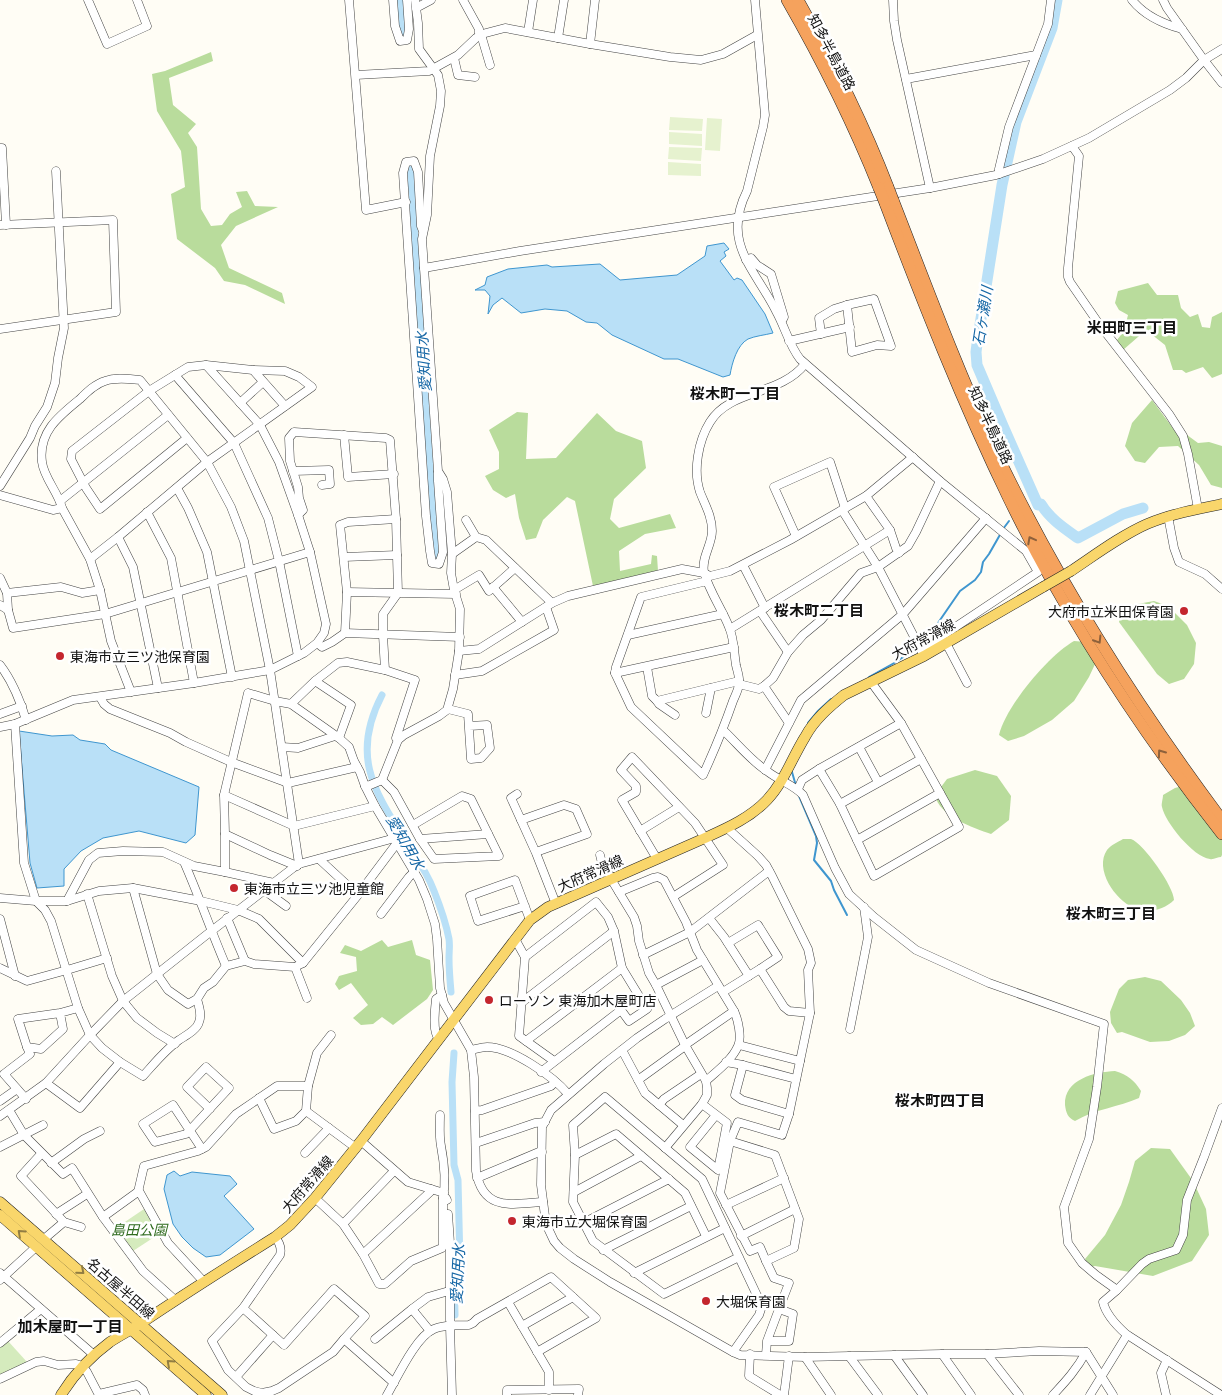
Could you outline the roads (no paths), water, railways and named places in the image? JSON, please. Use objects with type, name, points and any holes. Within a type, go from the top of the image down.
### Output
[{"type":"highway","name":"知多半島道路","points":[[788,0],[838,94],[883,188]]},
{"type":"highway","name":"知多半島道路","points":[[798,0],[846,89],[883,188],[967,388],[993,446],[1044,545],[1094,633],[1139,703],[1186,772],[1222,820]]},
{"type":"highway","name":"知多半島道路","points":[[889,202],[955,383],[1010,501],[1044,566],[1085,638],[1131,709],[1174,771],[1222,834]]},
{"type":"main road","name":"大府常滑線","points":[[62,1395],[82,1366],[112,1340],[137,1327],[175,1300],[275,1237],[290,1225],[315,1198],[358,1144],[530,920],[556,904],[727,828],[750,815],[768,799],[782,781],[805,736],[819,718],[844,696],[923,653],[946,644],[1044,588],[1130,532],[1168,516],[1222,504]]},
{"type":"main road","name":"名古屋半田線","points":[[0,1202],[44,1239],[137,1327],[204,1394]]},
{"type":"main road","name":"名古屋半田線","points":[[0,1215],[36,1247],[222,1395]]},
{"type":"street","points":[[88,0],[107,44],[147,26],[137,0]]},
{"type":"street","points":[[349,0],[366,210],[406,202]]},
{"type":"street","points":[[393,0],[395,26],[400,41],[407,40],[409,28],[407,0]]},
{"type":"street","points":[[424,233],[421,226],[418,172],[414,161],[406,162],[404,173],[430,551],[432,563],[439,564],[443,552],[422,239],[424,233],[427,215],[430,156],[440,106],[441,91],[438,75],[419,49],[416,4],[431,0]]},
{"type":"street","points":[[463,0],[479,29],[490,65]]},
{"type":"street","points":[[528,32],[534,0]]},
{"type":"street","points":[[558,38],[564,0]]},
{"type":"street","points":[[590,44],[595,0]]},
{"type":"street","points":[[754,0],[765,115],[747,191],[742,200],[738,218],[739,244],[746,260],[775,308],[796,354],[805,364],[940,481],[1026,551],[1038,572],[923,653],[878,567],[843,509],[830,462],[774,487],[796,536]]},
{"type":"street","points":[[893,0],[894,21],[930,188]]},
{"type":"street","points":[[999,174],[1009,127],[1048,24],[1051,0]]},
{"type":"street","points":[[1132,0],[1149,15],[1182,29]]},
{"type":"street","points":[[1163,0],[1204,60],[1222,82]]},
{"type":"street","points":[[356,75],[429,71],[454,58],[481,35],[505,28],[590,44],[701,60],[723,54],[757,35]]},
{"type":"street","points":[[424,268],[930,188],[999,174],[1043,159],[1089,138],[1170,90],[1186,78],[1204,60],[1222,49]]},
{"type":"street","points":[[906,80],[1036,55]]},
{"type":"street","points":[[454,58],[458,75],[475,78]]},
{"type":"street","points":[[1072,146],[1080,156],[1068,277],[1099,324],[1169,414],[1183,436],[1198,509]]},
{"type":"street","points":[[0,148],[2,148],[3,225],[113,220],[116,312],[0,328]]},
{"type":"street","points":[[0,486],[30,438],[46,407],[55,382],[64,328],[62,319],[56,171]]},
{"type":"street","points":[[746,260],[751,258],[757,265],[771,274],[784,317],[781,320]]},
{"type":"street","points":[[822,334],[819,318],[834,309],[847,305],[874,299],[891,346],[877,345],[852,352],[847,305]]},
{"type":"street","points":[[789,341],[850,327]]},
{"type":"street","points":[[707,581],[641,597],[615,673],[631,707],[703,775],[723,730],[739,682],[730,629],[704,573],[703,567],[711,540],[712,526],[709,512],[700,493],[696,473],[697,459],[706,429],[713,417],[724,407],[785,381],[799,372],[805,364]]},
{"type":"street","points":[[0,727],[26,720],[73,700],[270,670],[298,656],[317,643],[324,633],[326,624],[310,552],[279,462],[260,425],[206,365]]},
{"type":"street","points":[[90,559],[207,462],[312,388],[299,377],[285,371],[252,370],[206,365],[188,367],[148,391],[72,451],[71,459],[100,509],[187,438]]},
{"type":"street","points":[[252,370],[285,406]]},
{"type":"street","points":[[175,375],[234,444],[268,518],[279,561],[298,656]]},
{"type":"street","points":[[131,692],[111,641],[100,590],[90,559],[42,464],[42,446],[47,430],[52,423],[94,386],[105,380],[117,378],[140,380],[207,462],[231,507],[244,540],[270,670],[288,783],[298,865]]},
{"type":"street","points":[[240,402],[263,382]]},
{"type":"street","points":[[0,495],[53,510],[84,482],[168,414]]},
{"type":"street","points":[[298,515],[303,510],[290,461],[289,438],[294,432],[386,438],[390,440],[394,474],[398,593],[384,614],[382,635],[385,670]]},
{"type":"street","points":[[344,435],[348,477],[394,474]]},
{"type":"street","points":[[459,651],[478,649],[549,605],[568,596],[682,569],[710,576],[730,571],[866,496],[913,457]]},
{"type":"street","points":[[293,471],[329,470],[330,484],[322,485]]},
{"type":"street","points":[[367,786],[380,781],[398,740],[448,709],[459,651],[460,609],[451,573],[452,554],[447,492],[438,471]]},
{"type":"street","points":[[658,701],[739,682],[759,688],[764,686],[772,678],[788,652],[803,635],[821,620],[861,573],[878,567],[908,546],[940,481]]},
{"type":"street","points":[[177,488],[207,552],[232,677]]},
{"type":"street","points":[[866,496],[890,530],[899,553]]},
{"type":"street","points":[[147,512],[171,558],[194,683]]},
{"type":"street","points":[[1168,516],[1174,548],[1179,562],[1205,574],[1222,589]]},
{"type":"street","points":[[764,770],[801,700],[902,614],[986,518]]},
{"type":"street","points":[[345,633],[347,592],[340,525],[348,522],[396,519]]},
{"type":"street","points":[[455,675],[482,672],[554,630],[549,605],[516,568],[486,540],[476,537],[466,520]]},
{"type":"street","points":[[730,629],[890,530]]},
{"type":"street","points":[[118,537],[133,567],[158,688]]},
{"type":"street","points":[[452,554],[476,537]]},
{"type":"street","points":[[0,578],[6,593],[13,628],[104,614],[310,552]]},
{"type":"street","points":[[344,557],[397,555]]},
{"type":"street","points":[[743,565],[762,609],[788,652]]},
{"type":"street","points":[[347,592],[455,592],[480,575],[489,590],[516,568]]},
{"type":"street","points":[[6,593],[60,587],[82,593],[100,590]]},
{"type":"street","points":[[493,587],[522,622]]},
{"type":"street","points":[[0,605],[8,610]]},
{"type":"street","points":[[628,635],[723,614]]},
{"type":"street","points":[[317,643],[322,646],[345,633],[460,636]]},
{"type":"street","points":[[946,644],[967,683]]},
{"type":"street","points":[[615,673],[734,647]]},
{"type":"street","points":[[291,704],[315,680],[338,663],[347,662],[385,670],[415,680],[396,738],[398,740]]},
{"type":"street","points":[[0,665],[10,678],[26,720]]},
{"type":"street","points":[[647,667],[652,696],[675,716]]},
{"type":"street","points":[[315,680],[351,705],[337,737]]},
{"type":"street","points":[[820,769],[840,804],[874,876],[960,827],[901,723],[871,682]]},
{"type":"street","points":[[764,686],[789,722]]},
{"type":"street","points":[[706,713],[711,688]]},
{"type":"street","points":[[225,872],[224,795],[248,693],[291,704],[349,747],[375,806],[414,872],[427,899],[435,924],[440,988],[444,1003],[471,1050],[474,1077],[477,1178],[479,1185],[486,1194],[500,1203],[543,1202]]},
{"type":"street","points":[[100,696],[104,704],[110,709],[170,733],[231,762],[288,783],[358,767]]},
{"type":"street","points":[[0,714],[22,706]]},
{"type":"street","points":[[448,709],[468,714],[471,759],[481,758],[490,748],[488,725],[469,726]]},
{"type":"street","points":[[798,789],[802,780],[901,723]]},
{"type":"street","points":[[15,724],[24,863],[36,901],[45,910],[51,921],[78,1008],[90,1035],[102,1048],[120,1062],[143,1076],[175,1044],[197,1027],[200,1022],[200,1009],[197,999]]},
{"type":"street","points":[[723,730],[764,770],[798,789],[803,795],[835,868],[849,894],[916,950],[989,984],[1104,1024],[1089,1139],[1064,1207],[1068,1243],[1082,1263],[1117,1290]]},
{"type":"street","points":[[282,747],[298,748],[337,737]]},
{"type":"street","points":[[859,747],[878,782]]},
{"type":"street","points":[[657,859],[622,800],[636,792],[636,786],[621,770],[632,757],[695,823],[723,865],[676,895]]},
{"type":"street","points":[[840,804],[921,759]]},
{"type":"street","points":[[380,781],[394,792],[420,839],[434,859],[499,856],[471,798],[462,796],[413,826]]},
{"type":"street","points":[[857,840],[940,793]]},
{"type":"street","points":[[517,794],[511,798],[536,852],[556,904]]},
{"type":"street","points":[[224,795],[294,826],[375,806]]},
{"type":"street","points":[[522,820],[564,805],[576,808],[587,834],[536,852]]},
{"type":"street","points":[[640,831],[679,807]]},
{"type":"street","points":[[727,828],[758,856],[769,871],[808,949],[811,963],[808,970],[810,1013],[789,1114],[782,1135],[738,1122],[730,1141],[720,1193],[750,1252],[760,1247],[774,1278],[789,1283],[767,1341],[766,1355]]},
{"type":"street","points":[[225,834],[270,855],[298,865]]},
{"type":"street","points":[[420,839],[488,834]]},
{"type":"street","points":[[0,1116],[46,1084],[123,1001],[227,918],[298,865],[396,841]]},
{"type":"street","points":[[132,888],[157,974],[168,990],[188,1004],[197,999],[204,988],[214,982],[226,966],[245,961],[254,964],[295,967],[303,963],[358,895],[396,841]]},
{"type":"street","points":[[67,901],[89,860],[98,853],[163,852],[194,866],[274,882]]},
{"type":"street","points":[[600,855],[602,862],[634,917],[637,926],[638,942],[648,973],[706,1081],[707,1095],[702,1104],[665,1148]]},
{"type":"street","points":[[319,859],[358,895]]},
{"type":"street","points":[[184,862],[226,966]]},
{"type":"street","points":[[642,955],[690,932],[769,871]]},
{"type":"street","points":[[381,914],[414,872]]},
{"type":"street","points":[[620,892],[653,878],[661,878],[665,882],[683,916],[697,950],[734,1011],[738,1021],[739,1045],[726,1062],[706,1081]]},
{"type":"street","points":[[525,906],[478,921],[470,896],[516,880],[530,920]]},
{"type":"street","points":[[0,898],[67,901],[99,891],[132,888],[201,902],[238,910],[259,919],[303,963]]},
{"type":"street","points":[[264,890],[286,906]]},
{"type":"street","points":[[87,894],[115,984],[123,1001],[138,1018],[156,1033],[175,1044]]},
{"type":"street","points":[[524,957],[596,902],[608,917],[614,931],[618,942],[622,968],[647,1009],[629,1021],[621,1010],[541,1072]]},
{"type":"street","points":[[850,1029],[868,937],[864,907]]},
{"type":"street","points":[[227,918],[245,961]]},
{"type":"street","points":[[709,918],[749,976]]},
{"type":"street","points":[[0,919],[16,976]]},
{"type":"street","points":[[728,943],[758,925],[778,957],[749,976],[657,1024],[622,1050],[551,1110],[542,1127],[541,1185],[546,1224],[554,1241],[567,1254],[610,1282],[740,1355],[805,1357],[987,1354],[1038,1351],[1086,1352]]},
{"type":"street","points":[[521,1003],[614,931]]},
{"type":"street","points":[[515,939],[524,957],[519,1036],[554,1061]]},
{"type":"street","points":[[0,968],[26,981],[107,958]]},
{"type":"street","points":[[656,986],[703,960]]},
{"type":"street","points":[[295,967],[307,998]]},
{"type":"street","points":[[526,1041],[622,968]]},
{"type":"street","points":[[760,969],[784,1007],[789,1011],[810,1013]]},
{"type":"street","points":[[439,1040],[436,1036],[435,1010],[436,999],[442,996]]},
{"type":"street","points":[[26,1099],[4,1074],[30,1054],[18,1019],[60,1013],[78,1008]]},
{"type":"street","points":[[638,1080],[734,1011]]},
{"type":"street","points":[[27,1047],[41,1049],[62,1029],[60,1013]]},
{"type":"street","points":[[259,1098],[274,1129],[296,1121],[306,1111],[308,1086],[317,1054],[331,1035]]},
{"type":"street","points":[[739,1045],[800,1061]]},
{"type":"street","points":[[471,1050],[487,1047],[500,1049],[528,1062],[562,1087],[568,1094]]},
{"type":"street","points":[[622,1050],[645,1093],[683,1125]]},
{"type":"street","points":[[46,1084],[80,1108],[120,1062]]},
{"type":"street","points":[[726,1062],[796,1079]]},
{"type":"street","points":[[743,1065],[735,1095],[742,1100],[789,1114]]},
{"type":"street","points":[[202,1149],[190,1130],[173,1105],[143,1124],[155,1142],[186,1134],[190,1130],[210,1109],[229,1088],[206,1067],[187,1087],[210,1109]]},
{"type":"street","points":[[659,1105],[664,1099],[701,1074]]},
{"type":"street","points":[[475,1111],[551,1086],[555,1082]]},
{"type":"street","points":[[103,1217],[138,1192],[144,1166],[206,1147],[236,1114],[277,1086],[308,1086]]},
{"type":"street","points":[[0,1101],[17,1089]]},
{"type":"street","points":[[733,1352],[759,1315],[762,1306],[702,1179],[605,1097],[572,1124],[575,1155],[573,1202],[593,1242],[664,1294],[739,1258]]},
{"type":"street","points":[[702,1104],[727,1123],[718,1170],[690,1147],[716,1115]]},
{"type":"street","points":[[1221,1395],[1127,1335],[1117,1326],[1104,1307],[1103,1302],[1149,1259],[1176,1250],[1183,1235],[1187,1200],[1222,1108]]},
{"type":"street","points":[[9,1110],[24,1135],[51,1163],[63,1174],[72,1168],[87,1194],[143,1271],[175,1300]]},
{"type":"street","points":[[306,1111],[329,1128],[358,1144],[408,1182],[431,1189],[444,1195],[446,1198],[450,1243],[449,1291],[452,1395]]},
{"type":"street","points":[[315,1198],[343,1224],[363,1254],[379,1284],[385,1284],[411,1261],[442,1248],[444,1195],[440,1115]]},
{"type":"street","points":[[476,1143],[535,1123],[545,1122]]},
{"type":"street","points":[[0,1147],[43,1125]]},
{"type":"street","points":[[305,1153],[329,1128]]},
{"type":"street","points":[[51,1163],[84,1139],[100,1131]]},
{"type":"street","points":[[575,1155],[616,1134],[685,1193],[706,1236]]},
{"type":"street","points":[[730,1141],[775,1155],[799,1219],[794,1248],[766,1261]]},
{"type":"street","points":[[477,1178],[520,1159],[542,1152]]},
{"type":"street","points":[[42,1154],[21,1176],[64,1222],[81,1227]]},
{"type":"street","points":[[574,1192],[641,1156]]},
{"type":"street","points":[[343,1224],[394,1171]]},
{"type":"street","points":[[726,1206],[784,1178]]},
{"type":"street","points":[[583,1223],[669,1179]]},
{"type":"street","points":[[363,1254],[431,1189]]},
{"type":"street","points":[[138,1192],[168,1243],[204,1282]]},
{"type":"street","points":[[56,1214],[87,1194]]},
{"type":"street","points":[[603,1250],[691,1206]]},
{"type":"street","points":[[742,1236],[795,1209]]},
{"type":"street","points":[[44,1239],[64,1222]]},
{"type":"street","points":[[634,1273],[725,1228]]},
{"type":"street","points":[[243,1308],[284,1345],[334,1289],[365,1316],[332,1352],[272,1391],[262,1393],[246,1387],[228,1370],[212,1341],[243,1308],[280,1255],[279,1242],[275,1237]]},
{"type":"street","points":[[36,1247],[1,1277],[42,1309],[94,1355]]},
{"type":"street","points":[[387,1395],[415,1346],[430,1331],[435,1328],[469,1325],[477,1318],[551,1277],[596,1318],[537,1352]]},
{"type":"street","points":[[375,1340],[428,1297],[449,1291]]},
{"type":"street","points":[[522,1326],[573,1297]]},
{"type":"street","points":[[508,1302],[548,1372],[549,1390]]},
{"type":"street","points":[[0,1343],[42,1309]]},
{"type":"street","points":[[412,1309],[430,1331]]},
{"type":"street","points":[[767,1341],[788,1341],[793,1314],[779,1309]]},
{"type":"street","points":[[236,1377],[273,1335]]},
{"type":"street","points":[[1090,1395],[1127,1335]]},
{"type":"street","points":[[344,1339],[394,1383]]},
{"type":"street","points":[[1086,1352],[1113,1395]]},
{"type":"street","points":[[1053,1395],[1069,1379],[1086,1352]]},
{"type":"street","points":[[750,1354],[749,1376],[780,1395]]},
{"type":"street","points":[[942,1354],[971,1395]]},
{"type":"street","points":[[987,1354],[1019,1395]]},
{"type":"street","points":[[894,1355],[922,1395]]},
{"type":"street","points":[[784,1395],[790,1356]]},
{"type":"street","points":[[849,1356],[878,1395]]},
{"type":"street","points":[[805,1357],[831,1395]]},
{"type":"street","points":[[1166,1395],[1161,1373],[1167,1360]]},
{"type":"street","points":[[0,1379],[36,1362],[44,1361],[58,1365],[76,1364],[82,1366],[87,1372],[99,1394],[137,1385],[143,1390],[145,1395]]},
{"type":"street","points":[[508,1395],[507,1390],[579,1389],[578,1395]]},
{"type":"water","points":[[724,243],[729,249],[724,252],[726,256],[720,261],[734,280],[737,278],[742,280],[765,314],[773,333],[751,338],[744,342],[736,355],[730,375],[723,377],[678,359],[664,359],[612,335],[597,323],[586,322],[567,311],[545,309],[521,313],[502,298],[493,305],[488,314],[490,296],[485,290],[475,290],[485,285],[487,277],[508,269],[547,265],[552,267],[600,264],[620,280],[677,275],[705,256],[707,246]]},
{"type":"water","points":[[19,731],[52,736],[73,735],[80,740],[105,744],[111,750],[199,787],[195,835],[186,843],[139,831],[103,838],[81,851],[64,869],[64,886],[37,888],[30,863]]},
{"type":"water","points":[[174,1171],[180,1176],[192,1172],[230,1176],[237,1184],[224,1196],[254,1229],[220,1255],[206,1257],[193,1248],[173,1224],[164,1189],[167,1175]]},
{"type":"waterway","name":"愛知用水","points":[[400,0],[403,38]]},
{"type":"waterway","name":"石ヶ瀬川","points":[[1057,0],[1052,28],[1016,122],[1002,185],[977,344],[977,365],[1038,505],[1041,504],[1058,523],[1078,538],[1123,514],[1143,508]]},
{"type":"waterway","name":"愛知用水","points":[[410,163],[436,562]]},
{"type":"waterway","points":[[1003,529],[1009,521]]},
{"type":"waterway","points":[[920,645],[929,636],[960,591],[975,580],[981,572],[983,562],[1001,533]]},
{"type":"waterway","points":[[869,677],[916,648]]},
{"type":"waterway","name":"愛知用水","points":[[382,695],[372,719],[367,740],[368,760],[372,779],[390,815],[428,877],[445,921],[449,939],[451,992]]},
{"type":"waterway","points":[[808,723],[831,699]]},
{"type":"waterway","points":[[792,772],[796,786]]},
{"type":"waterway","points":[[799,796],[816,836],[817,843],[814,860],[831,881],[847,915]]},
{"type":"waterway","name":"愛知用水","points":[[454,1053],[452,1082],[454,1165],[458,1180],[460,1263],[454,1264],[455,1315]]},
{"type":"place","name":"大府市立米田保育園","points":[[1184,611]]},
{"type":"place","name":"東海市立三ツ池保育園","points":[[60,656]]},
{"type":"place","name":"東海市立三ツ池児童館","points":[[234,888]]},
{"type":"place","name":"ローソン 東海加木屋町店","points":[[489,1000]]},
{"type":"place","name":"東海市立大堀保育園","points":[[512,1221]]},
{"type":"place","name":"大堀保育園","points":[[706,1301]]},
{"type":"district","name":"米田町三丁目","points":[[1132,327]]},
{"type":"district","name":"桜木町一丁目","points":[[735,393]]},
{"type":"district","name":"桜木町二丁目","points":[[819,610]]},
{"type":"district","name":"桜木町三丁目","points":[[1111,913]]},
{"type":"district","name":"桜木町四丁目","points":[[940,1100]]},
{"type":"district","name":"加木屋町一丁目","points":[[70,1326]]},
{"type":"park label","name":"島田公園","points":[[139,1229]]}]
